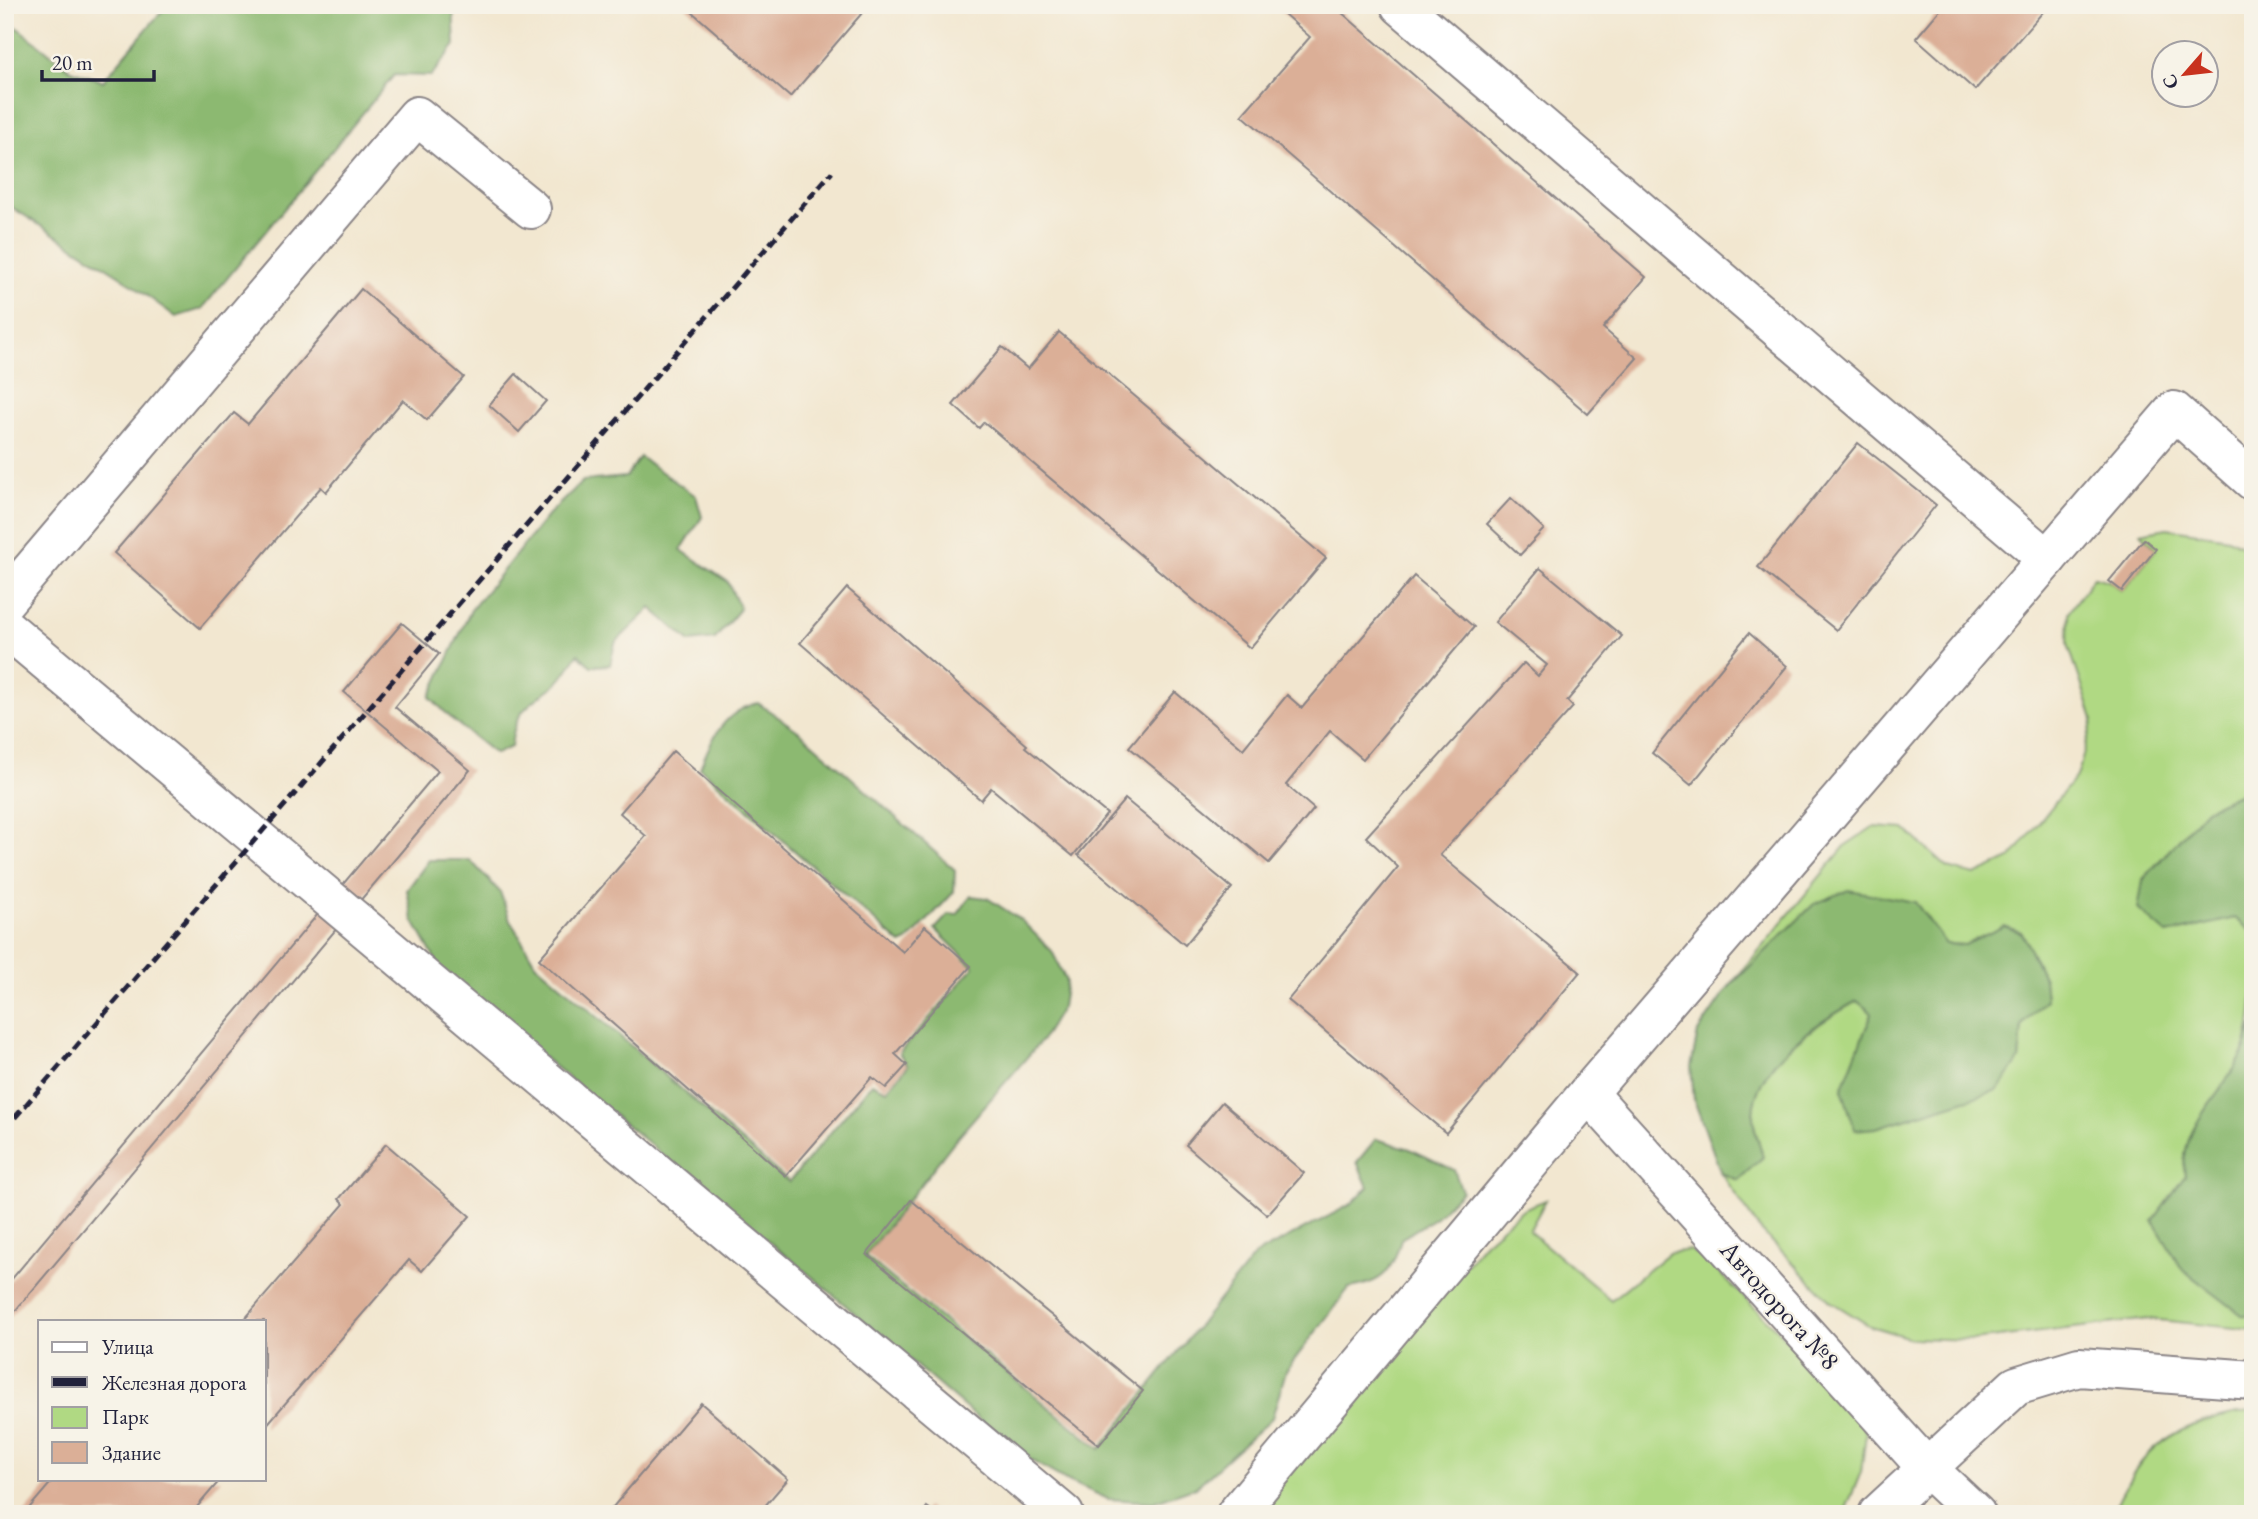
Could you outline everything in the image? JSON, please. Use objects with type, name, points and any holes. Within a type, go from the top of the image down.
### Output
[{"type":"street","points":[[1400,5],[2047,559]]},
{"type":"street","points":[[5,601],[418,116],[531,209]]},
{"type":"street","points":[[1236,1514],[1588,1093],[2174,411],[2253,481]]},
{"type":"street","points":[[5,627],[1064,1514]]},
{"type":"street","name":"Автодорога №8","points":[[1588,1093],[1926,1467],[1976,1514]]},
{"type":"street","points":[[1878,1514],[2016,1386],[2079,1367],[2253,1380]]},
{"type":"green space","points":[[167,5],[453,5],[455,45],[431,76],[394,75],[202,309],[176,317],[120,276],[5,203],[5,18],[71,70],[103,81]]},
{"type":"green space","points":[[640,457],[696,496],[702,517],[681,550],[728,582],[740,609],[715,639],[690,642],[651,608],[615,643],[610,665],[591,666],[578,654],[558,683],[524,710],[515,725],[511,747],[495,754],[453,720],[430,697],[471,610],[548,515],[583,481],[626,477]]},
{"type":"green space","points":[[2167,528],[2228,538],[2253,551],[2253,787],[2206,809],[2143,879],[2167,934],[2235,918],[2251,931],[2254,977],[2252,1013],[2241,1058],[2195,1128],[2188,1143],[2185,1176],[2153,1221],[2242,1315],[2253,1316],[2253,1330],[2149,1319],[1973,1340],[1910,1338],[1870,1326],[1830,1301],[1758,1227],[1721,1173],[1738,1180],[1763,1157],[1753,1115],[1756,1097],[1764,1079],[1790,1047],[1824,1021],[1857,1001],[1872,1013],[1842,1089],[2019,1060],[2022,1025],[2046,1000],[2044,979],[2022,932],[2004,926],[1965,945],[1946,944],[1915,902],[1814,904],[1728,988],[1846,845],[1873,827],[1905,829],[1948,868],[1975,875],[2010,859],[2078,774],[2093,719],[2068,644],[2069,612],[2094,577],[2109,581],[2122,591],[2156,549],[2141,533]]},
{"type":"green space","points":[[758,703],[801,733],[955,870],[954,892],[908,941],[901,944],[700,768],[709,746],[728,719],[736,712]]},
{"type":"green space","points":[[2253,787],[2253,938],[2251,931],[2235,918],[2167,934],[2138,909],[2143,880],[2206,809]]},
{"type":"green space","points":[[429,860],[470,860],[500,892],[510,920],[535,963],[789,1182],[872,1083],[887,1090],[908,1066],[899,1053],[974,967],[935,929],[949,914],[957,915],[971,896],[987,898],[1021,920],[1052,951],[1066,981],[1062,1007],[1042,1040],[956,1139],[865,1256],[1100,1449],[1255,1255],[1350,1205],[1368,1187],[1357,1162],[1376,1139],[1410,1149],[1454,1170],[1462,1191],[1436,1217],[1401,1239],[1394,1260],[1384,1274],[1370,1283],[1349,1288],[1286,1371],[1272,1418],[1196,1487],[1153,1502],[1108,1499],[1064,1479],[1018,1453],[817,1281],[445,977],[413,920],[407,890]]},
{"type":"green space","points":[[1848,890],[1915,902],[1946,944],[1965,945],[2004,926],[2022,933],[2044,979],[2046,1000],[2022,1025],[2019,1060],[1998,1090],[1876,1128],[1855,1130],[1842,1089],[1872,1013],[1857,1001],[1806,1033],[1776,1061],[1757,1095],[1753,1114],[1763,1157],[1738,1180],[1721,1173],[1694,1100],[1691,1067],[1698,1032],[1728,988],[1814,904]]},
{"type":"green space","points":[[2253,1025],[2253,1316],[2242,1315],[2182,1269],[2153,1221],[2185,1176],[2184,1159],[2193,1129],[2239,1061]]},
{"type":"green space","points":[[1546,1200],[1529,1231],[1611,1300],[1669,1253],[1690,1250],[1711,1265],[1859,1410],[1866,1434],[1861,1472],[1844,1514],[1253,1514],[1485,1242],[1523,1209]]},
{"type":"green space","points":[[2249,1411],[2253,1413],[2253,1514],[2114,1514],[2119,1498],[2138,1467],[2163,1441],[2194,1425]]},
{"type":"building","points":[[684,5],[869,5],[790,97]]},
{"type":"building","points":[[1274,5],[1333,5],[1646,277],[1603,328],[1637,358],[1588,414],[1242,115],[1310,37]]},
{"type":"building","points":[[1944,5],[2049,5],[1975,90],[1916,38]]},
{"type":"building","points":[[361,289],[464,377],[427,420],[403,400],[326,492],[321,487],[200,628],[114,553],[234,413],[248,424]]},
{"type":"building","points":[[1059,332],[1326,558],[1250,648],[984,422],[979,428],[953,405],[1002,347],[1028,369]]},
{"type":"building","points":[[516,374],[546,401],[519,432],[489,405]]},
{"type":"building","points":[[1858,443],[1936,505],[1836,630],[1758,567]]},
{"type":"building","points":[[1511,498],[1544,529],[1520,555],[1487,524]]},
{"type":"building","points":[[2144,539],[2156,549],[2122,591],[2109,581]]},
{"type":"building","points":[[1540,568],[1622,636],[1567,701],[1573,707],[1440,855],[1580,972],[1446,1133],[1288,1000],[1398,867],[1366,837],[1524,663],[1538,676],[1547,665],[1495,622]]},
{"type":"building","points":[[1414,576],[1474,627],[1363,759],[1330,731],[1286,785],[1314,809],[1269,863],[1129,747],[1175,692],[1243,749],[1287,695],[1302,708]]},
{"type":"building","points":[[847,588],[1027,745],[1025,747],[1107,814],[1073,856],[991,788],[981,800],[800,643]]},
{"type":"building","points":[[402,623],[439,654],[395,707],[470,770],[5,1323],[5,1287],[438,771],[344,692]]},
{"type":"building","points":[[1749,633],[1787,666],[1691,785],[1652,753]]},
{"type":"building","points":[[673,751],[903,952],[925,926],[971,966],[895,1054],[907,1065],[886,1088],[872,1077],[786,1176],[539,959],[646,836],[620,813]]},
{"type":"building","points":[[1125,799],[1232,888],[1185,945],[1078,855]]},
{"type":"building","points":[[1222,1102],[1304,1173],[1267,1215],[1186,1145]]},
{"type":"building","points":[[386,1144],[470,1216],[422,1271],[409,1260],[266,1426],[266,1320],[244,1320],[344,1204],[339,1199]]},
{"type":"building","points":[[911,1200],[1143,1391],[1099,1445],[867,1254]]},
{"type":"building","points":[[701,1403],[788,1479],[758,1514],[607,1514]]},
{"type":"building","points":[[53,1480],[220,1480],[191,1514],[24,1514]]},
{"type":"building","points":[[927,1507],[937,1514],[922,1514]]},
{"type":"railway","points":[[5,1129],[832,172]]}]
